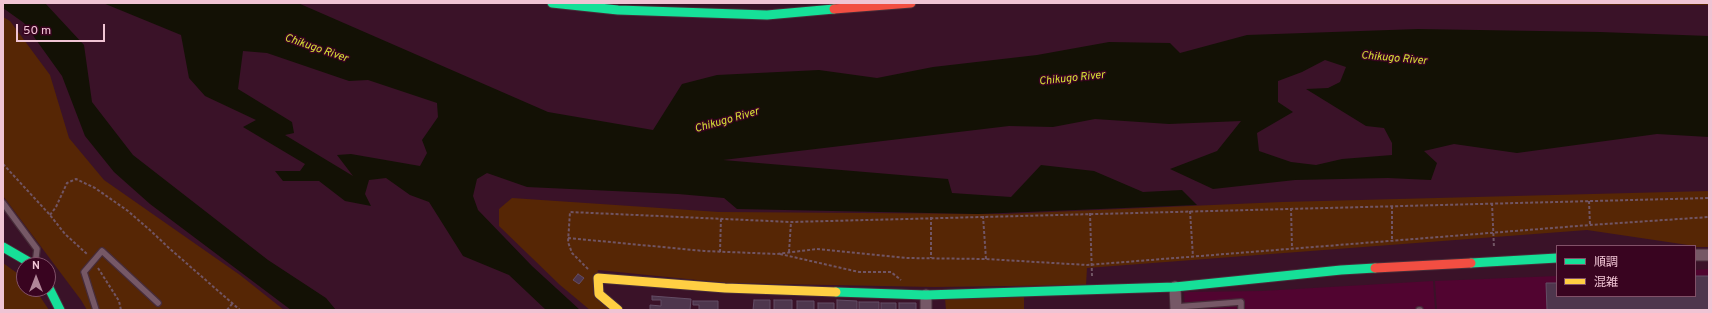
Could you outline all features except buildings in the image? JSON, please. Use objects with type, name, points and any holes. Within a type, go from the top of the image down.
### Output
[{"type":"street","points":[[552,3],[618,10],[767,15],[869,5],[912,3]]},
{"type":"street","points":[[3,247],[20,257]]},
{"type":"street","points":[[1696,255],[1709,255]]},
{"type":"street","points":[[618,310],[599,294],[598,278],[725,288],[926,295],[1175,287],[1341,270],[1556,258]]},
{"type":"street","points":[[1175,287],[1176,308]]},
{"type":"street","points":[[926,295],[926,310]]},
{"type":"street","points":[[54,297],[60,310]]},
{"type":"lane","points":[[3,203],[37,249],[36,257]]},
{"type":"lane","points":[[96,310],[84,272],[102,251],[158,303]]},
{"type":"lane","points":[[1176,308],[1241,302],[1241,310]]},
{"type":"path","points":[[3,164],[50,215],[65,234],[85,252],[104,274],[122,310]]},
{"type":"path","points":[[50,215],[67,184],[76,179],[95,188],[128,211],[240,310]]},
{"type":"path","points":[[598,278],[572,253],[568,238],[570,212],[721,217],[791,222],[931,217],[1709,198]]},
{"type":"path","points":[[1589,201],[1590,225]]},
{"type":"path","points":[[1492,203],[1493,232]]},
{"type":"path","points":[[1392,206],[1392,241]]},
{"type":"path","points":[[1291,208],[1292,248]]},
{"type":"path","points":[[1190,211],[1193,256]]},
{"type":"path","points":[[1090,213],[1091,265]]},
{"type":"path","points":[[983,216],[986,258]]},
{"type":"path","points":[[720,252],[721,217]]},
{"type":"path","points":[[931,217],[931,258]]},
{"type":"path","points":[[777,254],[817,249],[906,258],[986,258],[1091,265],[1493,232],[1709,217]]},
{"type":"path","points":[[789,252],[791,222]]},
{"type":"path","points":[[568,238],[720,252],[777,254],[859,272],[891,272],[901,281]]},
{"type":"path","points":[[227,310],[232,304]]},
{"type":"shaded area","points":[[1709,3],[1709,5],[1166,4]]},
{"type":"shaded area","points":[[3,17],[10,21],[50,75],[69,138],[104,180],[240,275],[284,310],[87,310],[56,267],[56,257],[49,257],[3,196]]},
{"type":"shaded area","points":[[1709,191],[1709,247],[1696,247],[1696,245],[1587,230],[1087,268],[1086,285],[934,287],[727,283],[598,270],[593,294],[612,310],[590,310],[560,285],[499,226],[499,209],[512,198],[719,212],[1005,214],[1282,202]]},
{"type":"shaded area","points":[[3,263],[16,272],[16,297],[40,297],[49,310],[3,310]]},
{"type":"shaded area","points":[[1709,269],[1709,310],[1437,310],[1435,281],[1556,276],[1556,297],[1696,297],[1696,270]]},
{"type":"shaded area","points":[[1433,281],[1435,310],[1185,310],[1184,292],[1262,291]]},
{"type":"shaded area","points":[[1024,294],[1024,310],[946,310],[945,298]]},
{"type":"water","points":[[3,3],[45,3],[84,45],[92,102],[133,155],[268,260],[326,298],[336,310],[291,310],[150,204],[114,172],[85,136],[62,76],[24,23],[3,8]]},
{"type":"water","name":"Chikugo River","points":[[103,3],[298,3],[548,112],[653,130],[682,84],[717,75],[819,70],[877,78],[933,67],[1037,55],[1109,42],[1170,43],[1180,53],[1247,35],[1418,29],[1600,32],[1709,36],[1709,137],[1657,134],[1517,153],[1454,144],[1424,151],[1437,163],[1431,180],[1388,178],[1295,180],[1213,189],[1170,169],[1217,151],[1241,121],[1169,124],[1095,119],[1053,127],[1009,126],[723,160],[948,179],[952,193],[1011,197],[1041,165],[1094,171],[1143,192],[1182,190],[1197,205],[978,214],[737,209],[724,198],[678,194],[527,187],[487,173],[477,179],[473,196],[478,210],[532,266],[580,310],[546,310],[509,275],[463,256],[429,202],[410,195],[386,178],[369,180],[365,194],[371,206],[345,201],[319,181],[283,181],[275,171],[300,171],[305,164],[243,127],[256,120],[205,96],[189,78],[181,35]],"holes":[[[243,51],[267,53],[349,81],[368,80],[437,103],[438,117],[422,140],[427,153],[420,166],[351,154],[337,155],[353,176],[285,135],[294,133],[292,122],[238,89]],[[1325,60],[1346,67],[1340,82],[1328,88],[1306,89],[1366,126],[1384,128],[1392,143],[1392,155],[1342,159],[1316,165],[1291,162],[1259,151],[1257,133],[1293,112],[1278,102],[1278,81],[1302,72]]]},
{"type":"traffic: fast","points":[[552,3],[618,10],[767,15],[834,9]]},
{"type":"traffic: fast","points":[[3,247],[20,257]]},
{"type":"traffic: fast","points":[[1471,263],[1556,258]]},
{"type":"traffic: fast","points":[[836,292],[926,295],[1175,287],[1341,270],[1375,268]]},
{"type":"traffic: fast","points":[[54,297],[60,310]]},
{"type":"traffic: slow","points":[[618,310],[599,294],[598,278],[725,288],[836,292]]},
{"type":"traffic: jam","points":[[834,9],[911,3]]},
{"type":"traffic: jam","points":[[1375,268],[1471,263]]}]
